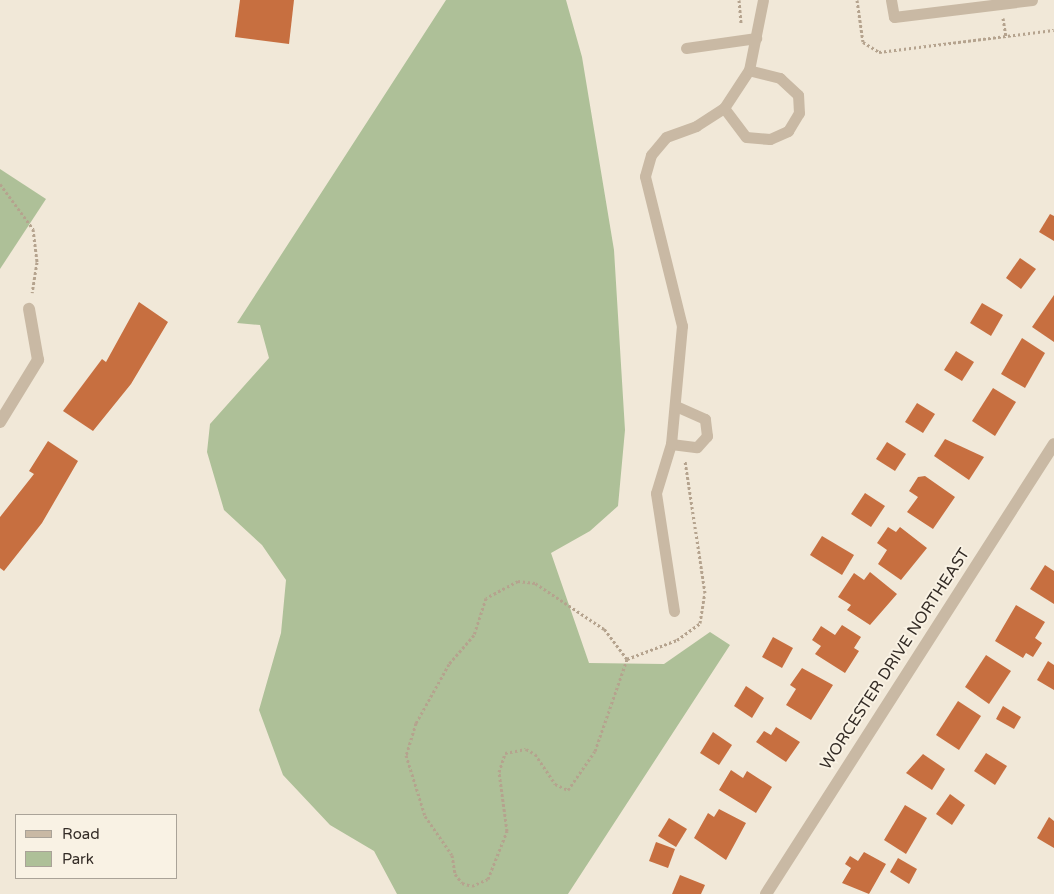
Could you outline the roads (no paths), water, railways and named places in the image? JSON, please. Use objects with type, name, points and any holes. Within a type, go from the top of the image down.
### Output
[{"type":"street","points":[[0,422],[38,360],[29,309]]},
{"type":"street","name":"WORCESTER DRIVE NORTHEAST","points":[[766,894],[1054,444]]},
{"type":"lane","points":[[674,610],[656,493],[676,445],[676,406],[682,326],[645,176],[651,155],[666,137],[696,126],[724,108],[749,70],[763,0]]},
{"type":"lane","points":[[891,0],[894,17],[1032,0]]},
{"type":"lane","points":[[686,48],[756,38]]},
{"type":"lane","points":[[724,108],[746,137],[770,139],[788,131],[799,113],[798,95],[780,78],[749,70]]},
{"type":"lane","points":[[676,406],[698,412],[709,428],[697,447],[676,445]]}]
